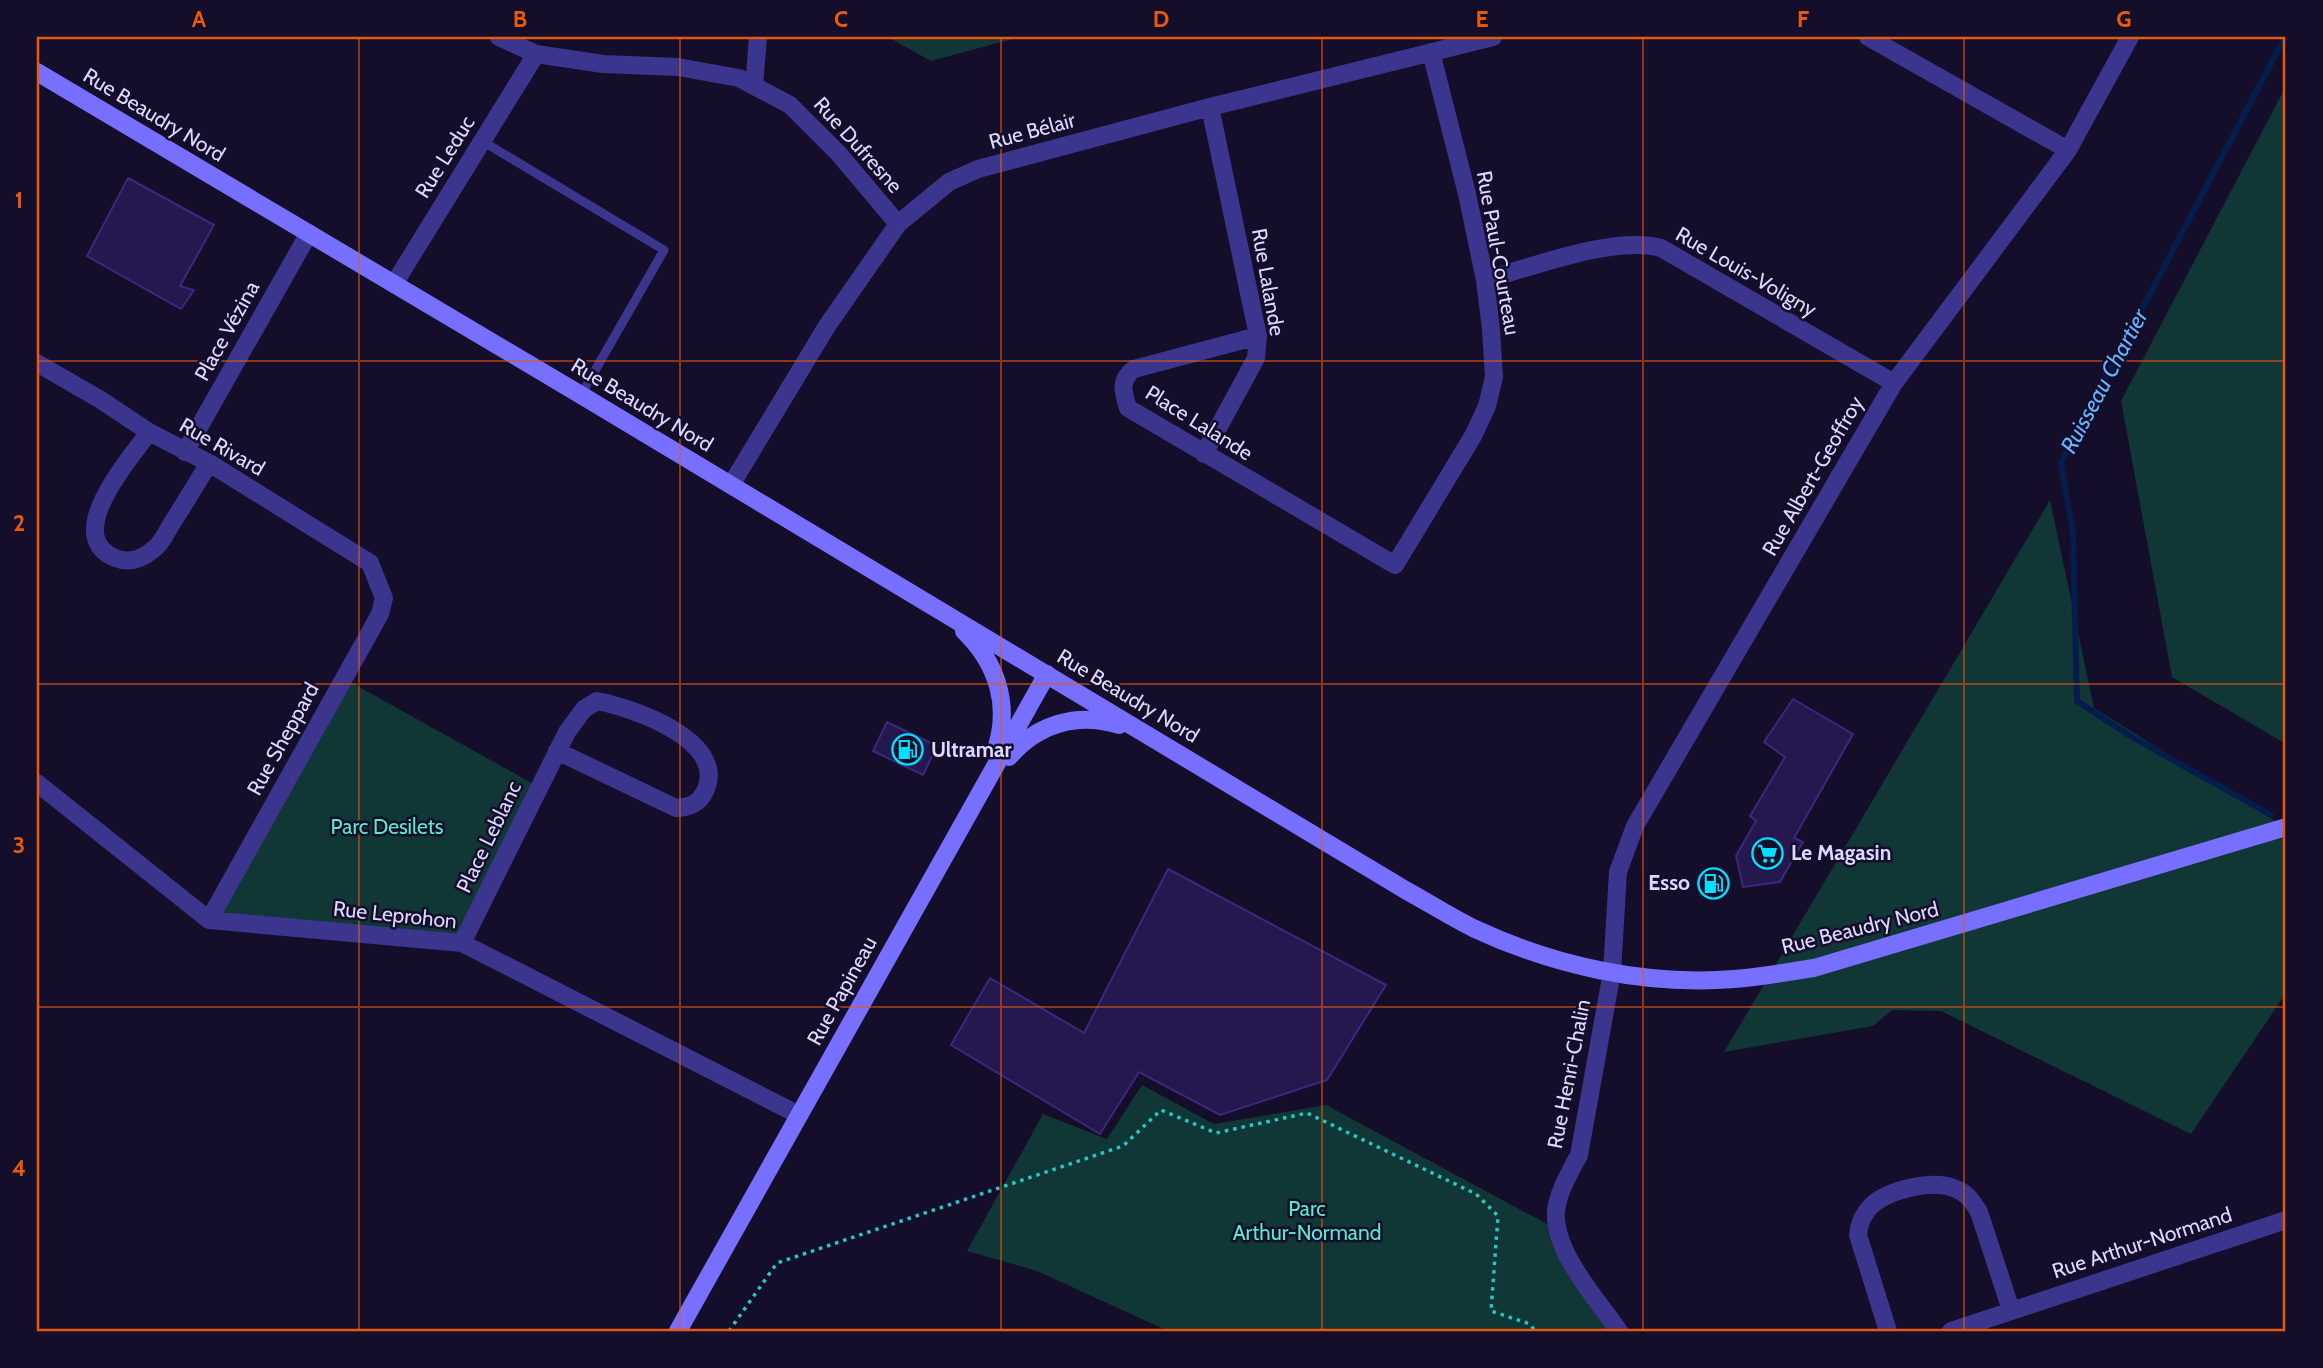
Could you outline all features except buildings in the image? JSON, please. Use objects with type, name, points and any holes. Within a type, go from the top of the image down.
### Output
[{"type":"main road","name":"Rue Beaudry Nord","points":[[37,72],[1407,891],[1473,928],[1543,956],[1656,979],[1735,979],[1814,968],[2286,827]]},
{"type":"main road","points":[[947,614],[980,647],[999,691],[1003,710],[1000,739],[984,786]]},
{"type":"main road","name":"Rue Papineau","points":[[678,1331],[1047,674]]},
{"type":"main road","points":[[984,786],[1022,741],[1051,726],[1085,718],[1101,719],[1135,730],[1170,748]]},
{"type":"street","name":"Rue Dufresne","points":[[499,37],[536,54],[603,64],[678,67],[739,78],[790,105],[839,154],[898,224]]},
{"type":"street","points":[[754,86],[758,37]]},
{"type":"street","name":"Rue Bélair","points":[[731,485],[827,326],[898,224],[949,182],[978,169],[1210,107],[1493,37]]},
{"type":"street","points":[[1868,37],[2068,150]]},
{"type":"street","name":"Rue Albert-Geoffroy","points":[[1612,972],[1618,872],[1634,826],[1894,383],[2068,150],[2130,37]]},
{"type":"street","name":"Rue Paul-Courteau","points":[[1395,565],[1473,436],[1487,406],[1494,377],[1485,279],[1467,194],[1431,52]]},
{"type":"street","name":"Rue Leduc","points":[[394,284],[536,54]]},
{"type":"street","name":"Rue Lalande","points":[[1203,454],[1256,358],[1258,336],[1210,107]]},
{"type":"street","name":"Place Vézina","points":[[185,452],[309,233]]},
{"type":"street","name":"Rue Louis-Voligny","points":[[1485,279],[1609,246],[1631,243],[1651,245],[1661,248],[1894,383]]},
{"type":"street","name":"Place Lalande","points":[[1258,336],[1134,369],[1126,375],[1122,388],[1128,408],[1395,565]]},
{"type":"street","name":"Rue Rivard","points":[[37,363],[149,432],[209,463],[370,563],[377,578]]},
{"type":"street","points":[[149,432],[100,504],[94,524],[96,539],[102,549],[114,558],[131,562],[157,547],[209,463]]},
{"type":"street","name":"Rue Sheppard","points":[[209,920],[380,614],[384,598],[377,578]]},
{"type":"street","name":"Place Leblanc","points":[[462,943],[557,751],[584,709],[597,701],[658,722],[697,746],[710,779],[701,800],[688,807],[676,808],[557,751]]},
{"type":"street","points":[[37,783],[209,920]]},
{"type":"street","name":"Rue Leprohon","points":[[209,920],[462,943],[799,1115]]},
{"type":"street","name":"Rue Henri-Chalin","points":[[1612,972],[1578,1155],[1565,1181],[1556,1211],[1560,1241],[1574,1267],[1619,1331]]},
{"type":"street","points":[[1888,1331],[1858,1235],[1860,1222],[1877,1201],[1924,1185],[1956,1188],[1972,1199],[1979,1212],[2011,1310]]},
{"type":"street","name":"Rue Arthur-Normand","points":[[1953,1331],[2286,1220]]},
{"type":"lane","points":[[482,141],[664,250],[581,396]]},
{"type":"path","points":[[729,1331],[777,1263],[1124,1146],[1161,1110],[1216,1133],[1307,1114],[1476,1194],[1498,1216],[1491,1311],[1530,1324],[1535,1331]]},
{"type":"green space","points":[[888,37],[1020,37],[931,61]]},
{"type":"green space","points":[[2286,86],[2286,744],[2172,677],[2121,401]]},
{"type":"green space","points":[[2050,500],[2094,708],[2286,828],[2286,993],[2191,1134],[1941,1011],[1892,1010],[1873,1026],[1724,1052]]},
{"type":"green space","name":"Parc Desilets","points":[[343,678],[539,787],[462,943],[209,920]]},
{"type":"green space","name":"Parc Arthur-Normand","points":[[1142,1085],[1214,1124],[1326,1105],[1547,1224],[1623,1331],[1168,1331],[1037,1271],[967,1251],[1043,1114],[1107,1139]]},
{"type":"waterway","name":"Ruisseau Chartier","points":[[2271,815],[2132,737],[2077,701],[2073,533],[2061,463],[2285,37]]},
{"type":"place","name":"Ultramar","points":[[908,750]]},
{"type":"place","name":"Le Magasin","points":[[1768,853]]},
{"type":"place","name":"Esso","points":[[1713,883]]}]
